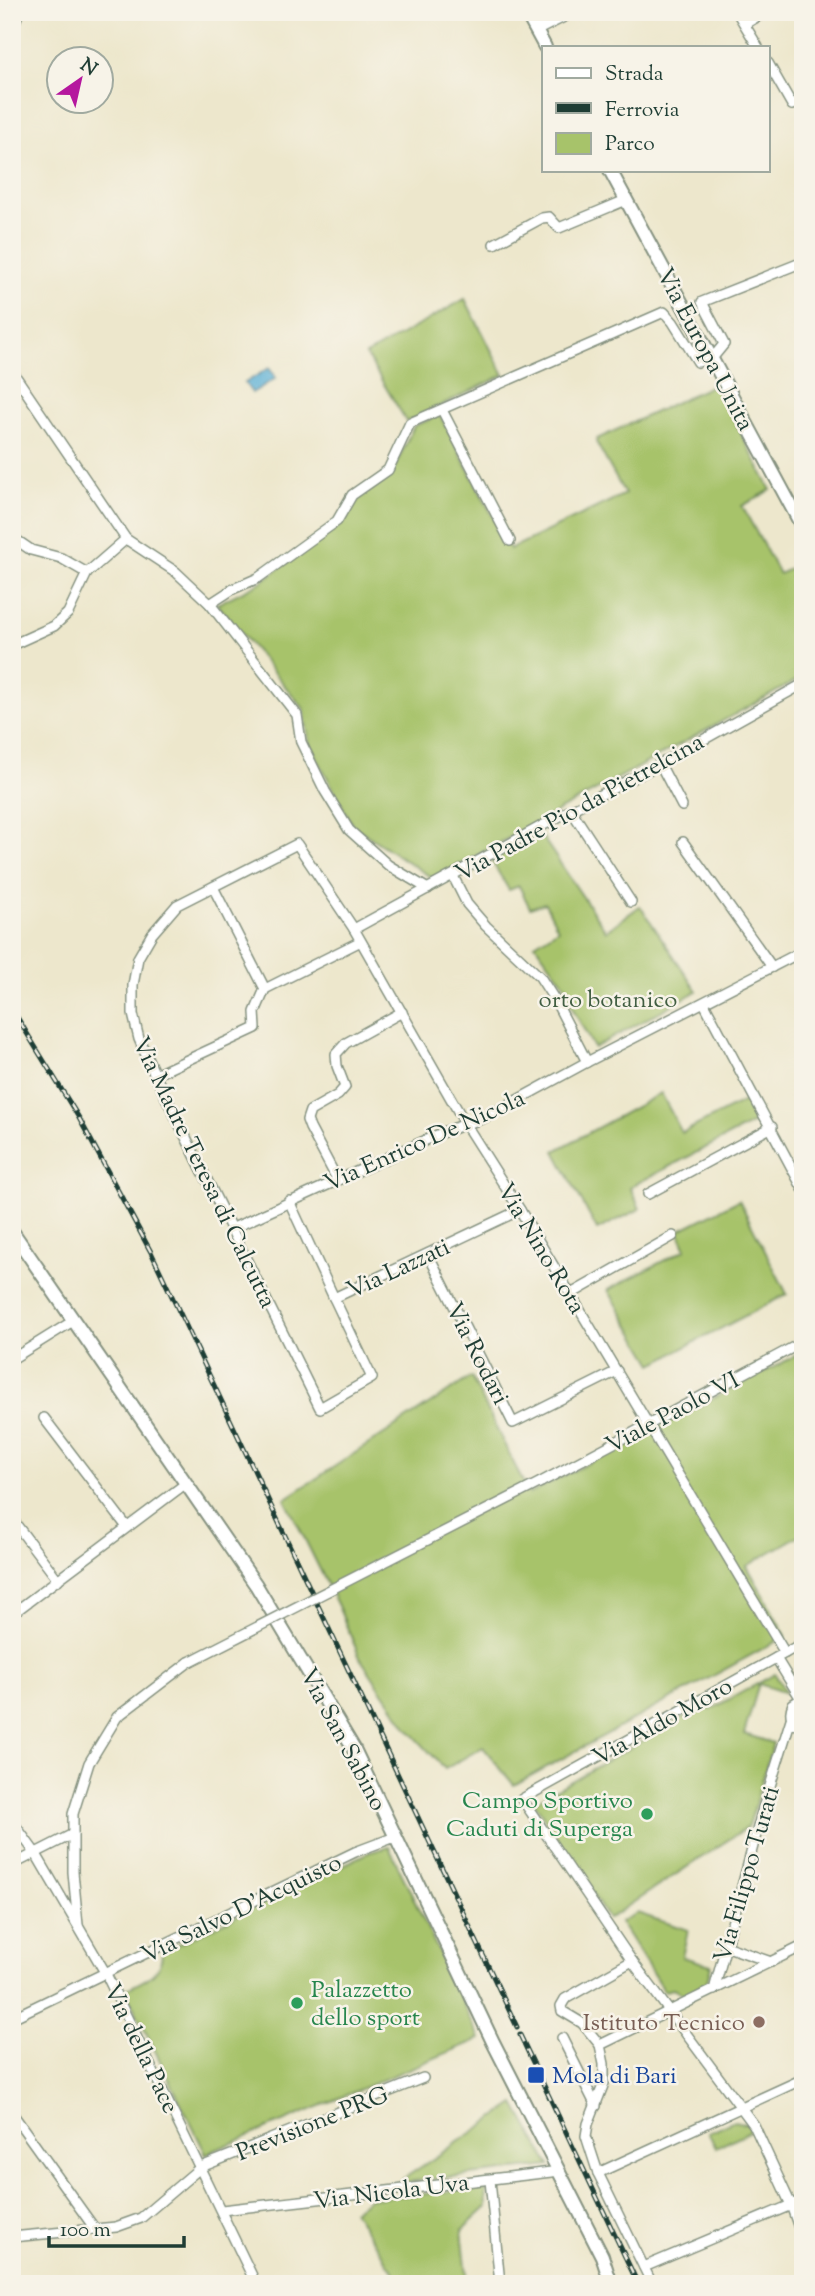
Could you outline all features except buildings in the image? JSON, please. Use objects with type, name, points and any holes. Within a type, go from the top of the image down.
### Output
[{"type":"street","points":[[12,29],[19,12]]},
{"type":"street","points":[[526,12],[544,46]]},
{"type":"street","points":[[536,31],[574,12]]},
{"type":"street","points":[[737,12],[757,46]]},
{"type":"street","points":[[744,24],[765,12]]},
{"type":"street","points":[[770,67],[792,105],[803,100]]},
{"type":"street","name":"Via Europa Unita","points":[[611,172],[803,528]]},
{"type":"street","points":[[494,244],[542,218],[548,217],[559,228],[626,200]]},
{"type":"street","points":[[210,604],[258,578],[337,521],[352,495],[388,470],[410,424],[664,312],[698,362],[711,358],[724,345],[702,302],[803,262]]},
{"type":"street","points":[[12,371],[126,539],[176,572],[210,604],[297,715],[301,742],[325,791],[349,830],[388,865],[428,889]]},
{"type":"street","points":[[442,410],[510,541]]},
{"type":"street","points":[[12,537],[31,550],[61,558],[87,573]]},
{"type":"street","points":[[12,645],[54,626],[68,613],[87,573],[126,539]]},
{"type":"street","name":"Via Padre Pio da Pietrelcina","points":[[354,929],[803,684]]},
{"type":"street","points":[[660,764],[682,806]]},
{"type":"street","points":[[571,810],[631,902]]},
{"type":"street","points":[[684,842],[772,967]]},
{"type":"street","name":"Via Madre Teresa di Calcutta","points":[[297,844],[177,905],[152,934],[138,958],[133,985],[133,1014],[139,1039],[155,1075],[320,1408],[372,1378],[334,1298]]},
{"type":"street","name":"Via Nino Rota","points":[[297,844],[354,929],[359,942],[466,1125],[649,1424],[802,1697]]},
{"type":"street","points":[[453,876],[467,904],[540,978],[556,1002],[587,1062]]},
{"type":"street","points":[[213,887],[265,989]]},
{"type":"street","points":[[155,1075],[256,1028],[255,1012],[265,989],[359,942]]},
{"type":"street","name":"Via Enrico De Nicola","points":[[231,1229],[446,1131],[484,1118],[803,951]]},
{"type":"street","points":[[704,1003],[803,1189]]},
{"type":"street","points":[[337,1179],[310,1128],[307,1120],[310,1111],[338,1095],[345,1087],[337,1066],[336,1054],[346,1043],[402,1012]]},
{"type":"street","points":[[648,1194],[772,1127]]},
{"type":"street","name":"Via Lazzati","points":[[289,1201],[334,1298],[520,1210]]},
{"type":"street","name":"Via San Sabino","points":[[12,1231],[256,1586],[353,1747],[493,2042],[602,2256],[611,2284]]},
{"type":"street","points":[[571,1294],[673,1236]]},
{"type":"street","name":"Via Rodari","points":[[428,1254],[513,1423],[617,1371]]},
{"type":"street","points":[[12,1359],[73,1321]]},
{"type":"street","name":"Viale Paolo VI","points":[[78,1928],[73,1872],[73,1814],[89,1763],[117,1717],[189,1662],[541,1482],[803,1342]]},
{"type":"street","points":[[44,1418],[127,1527]]},
{"type":"street","points":[[12,1614],[186,1484]]},
{"type":"street","points":[[12,1519],[58,1580]]},
{"type":"street","name":"Via Aldo Moro","points":[[632,1961],[522,1799],[803,1643]]},
{"type":"street","name":"Via Filippo Turati","points":[[714,1990],[764,1805],[791,1719],[791,1709],[802,1697]]},
{"type":"street","points":[[791,1719],[803,1728]]},
{"type":"street","name":"Via della Pace","points":[[12,1821],[36,1854],[106,1974],[257,2284]]},
{"type":"street","points":[[12,1865],[73,1835]]},
{"type":"street","name":"Via Salvo D'Acquisto","points":[[12,2018],[355,1852],[395,1837]]},
{"type":"street","points":[[725,1946],[771,1962]]},
{"type":"street","points":[[600,2045],[803,1946]]},
{"type":"street","points":[[652,2284],[598,2173],[586,2136],[604,2083],[600,2045],[582,2023],[562,2011],[561,2006],[565,1998],[632,1961],[754,2125],[803,2239]]},
{"type":"street","points":[[562,2038],[596,2106]]},
{"type":"street","name":"Previsione PRG","points":[[12,2238],[116,2227],[141,2218],[201,2167],[423,2078]]},
{"type":"street","points":[[598,2173],[803,2079]]},
{"type":"street","points":[[12,2113],[95,2229]]},
{"type":"street","name":"Via Nicola Uva","points":[[222,2210],[560,2171]]},
{"type":"street","points":[[490,2180],[500,2284]]},
{"type":"street","points":[[644,2267],[803,2200]]},
{"type":"green space","points":[[465,299],[504,375],[407,422],[366,355]]},
{"type":"green space","points":[[715,384],[771,490],[742,506],[779,574],[803,563],[803,677],[434,879],[353,826],[309,743],[304,709],[217,604],[259,583],[340,525],[356,498],[392,473],[414,426],[440,415],[510,549],[625,494],[596,442],[597,439]]},
{"type":"green space","name":"orto botanico","points":[[541,835],[606,931],[640,906],[697,991],[594,1048],[567,998],[568,989],[535,944],[558,929],[545,903],[530,908],[519,886],[509,890],[491,860]]},
{"type":"green space","points":[[661,1093],[682,1133],[748,1099],[759,1120],[630,1187],[640,1209],[597,1230],[555,1151]]},
{"type":"green space","points":[[739,1200],[787,1294],[653,1364],[608,1290],[686,1249],[678,1231]]},
{"type":"green space","points":[[803,1352],[803,1533],[747,1566],[786,1636],[514,1785],[483,1747],[445,1769],[408,1729],[360,1658],[338,1606],[285,1499],[471,1377],[529,1494]]},
{"type":"green space","name":"Campo Sportivo Caduti di Superga","points":[[775,1674],[786,1693],[759,1684],[744,1734],[773,1743],[749,1826],[608,1919],[534,1802],[706,1705],[710,1710]]},
{"type":"green space","name":"Palazzetto dello sport","points":[[389,1847],[480,2039],[206,2154],[125,1990],[155,1972],[162,1952],[370,1852]]},
{"type":"green space","points":[[637,1913],[688,1930],[682,1957],[711,1965],[707,1982],[685,1995],[673,1989],[664,1991],[620,1922]]},
{"type":"green space","points":[[515,2104],[550,2166],[397,2183]]},
{"type":"green space","points":[[734,2121],[747,2124],[752,2130],[716,2148],[708,2132]]},
{"type":"green space","points":[[486,2188],[487,2207],[462,2230],[468,2284],[402,2284],[353,2211],[369,2199]]},
{"type":"water","points":[[269,368],[276,378],[252,393],[245,383]]},
{"type":"railway","points":[[12,1009],[79,1118],[152,1254],[517,2027]]},
{"type":"railway","points":[[520,2035],[638,2284]]},
{"type":"place","name":"Campo Sportivo Caduti di Superga","points":[[647,1814]]},
{"type":"place","name":"Palazzetto dello sport","points":[[297,2003]]},
{"type":"place","name":"Istituto Tecnico","points":[[759,2022]]},
{"type":"place","name":"Mola di Bari","points":[[536,2075]]}]
